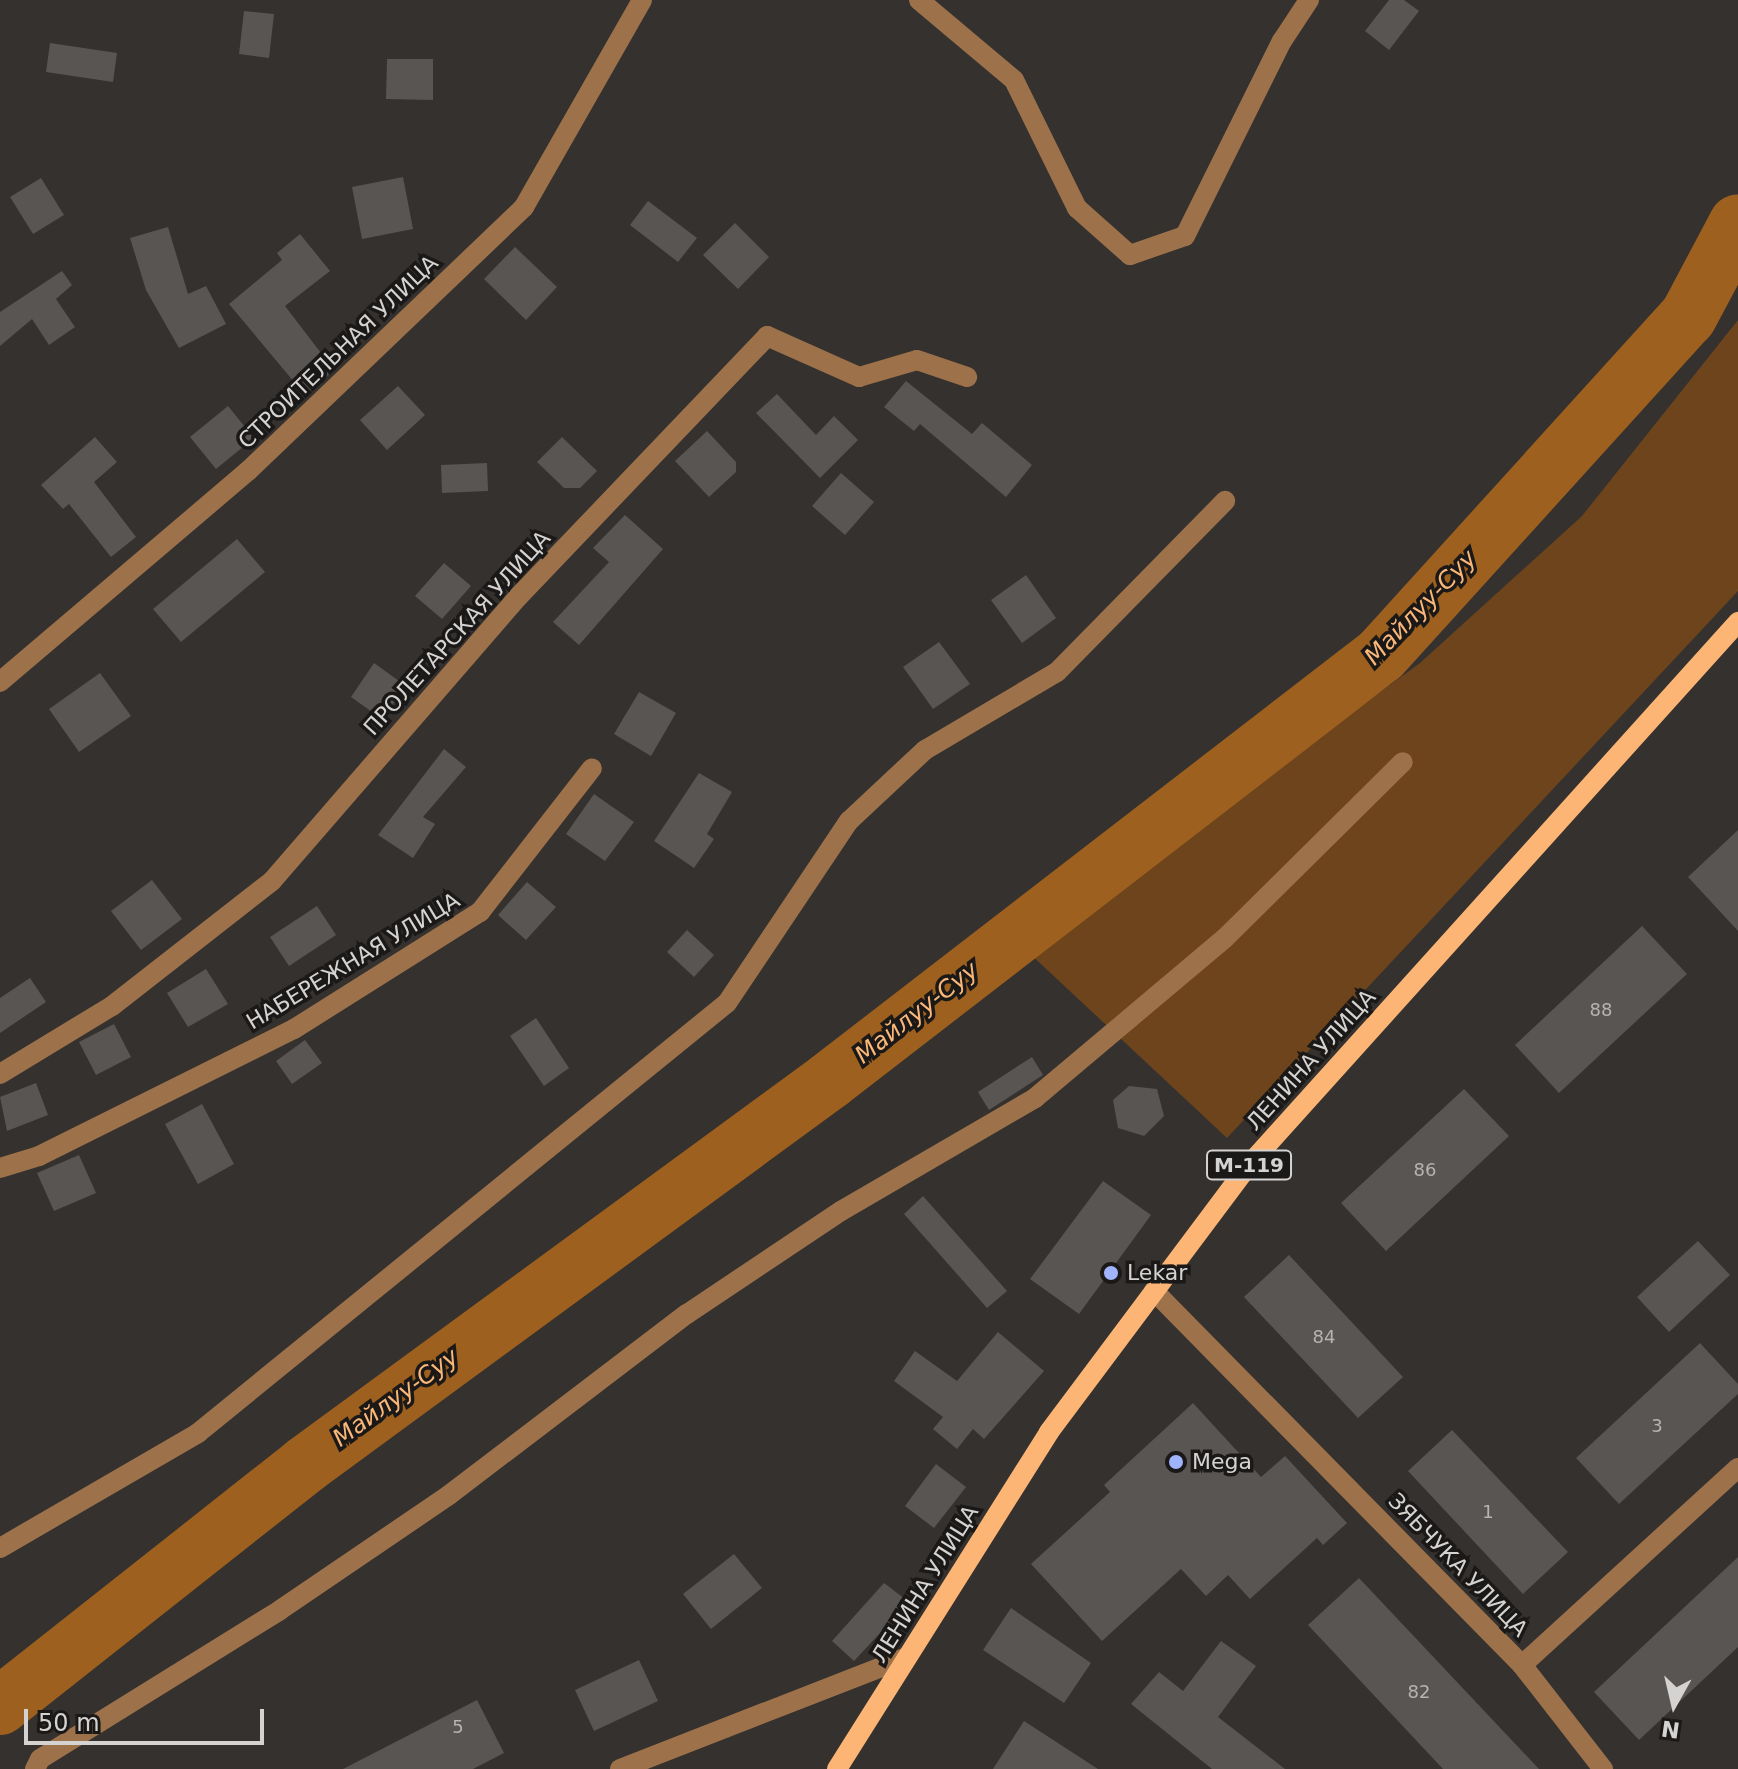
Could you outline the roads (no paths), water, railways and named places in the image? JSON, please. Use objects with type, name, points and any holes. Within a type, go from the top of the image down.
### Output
[{"type":"main road","name":"ЛЕНИНА УЛИЦА","points":[[837,1769],[1049,1432],[1247,1167],[1738,622]]},
{"type":"street","name":"СТРОИТЕЛЬНАЯ УЛИЦА","points":[[0,682],[248,471],[524,207],[642,0]]},
{"type":"street","points":[[919,0],[1014,80],[1077,208],[1130,255],[1185,236],[1282,41],[1309,0]]},
{"type":"street","name":"ПРОЛЕТАРСКАЯ УЛИЦА","points":[[0,1074],[112,1006],[272,881],[518,597],[767,336],[859,377],[917,360],[967,377]]},
{"type":"street","points":[[0,1548],[198,1433],[727,1003],[849,821],[925,750],[1057,672],[1225,501]]},
{"type":"street","points":[[35,1769],[40,1759],[280,1610],[449,1495],[687,1314],[841,1211],[1035,1098],[1225,938],[1403,762]]},
{"type":"street","name":"НАБЕРЕЖНАЯ УЛИЦА","points":[[0,1168],[39,1156],[294,1029],[480,912],[592,768]]},
{"type":"street","name":"ЗЯБЧУКА УЛИЦА","points":[[1154,1291],[1522,1665],[1738,1468]]},
{"type":"street","points":[[620,1769],[907,1657]]},
{"type":"street","points":[[1522,1665],[1603,1769]]},
{"type":"waterway","name":"Майлуу-Суу","points":[[0,1706],[305,1465],[829,1081],[1381,655],[1688,317],[1738,223]]},
{"type":"place","name":"Lekar","points":[[1111,1273]]},
{"type":"place","name":"Mega","points":[[1176,1462]]}]
